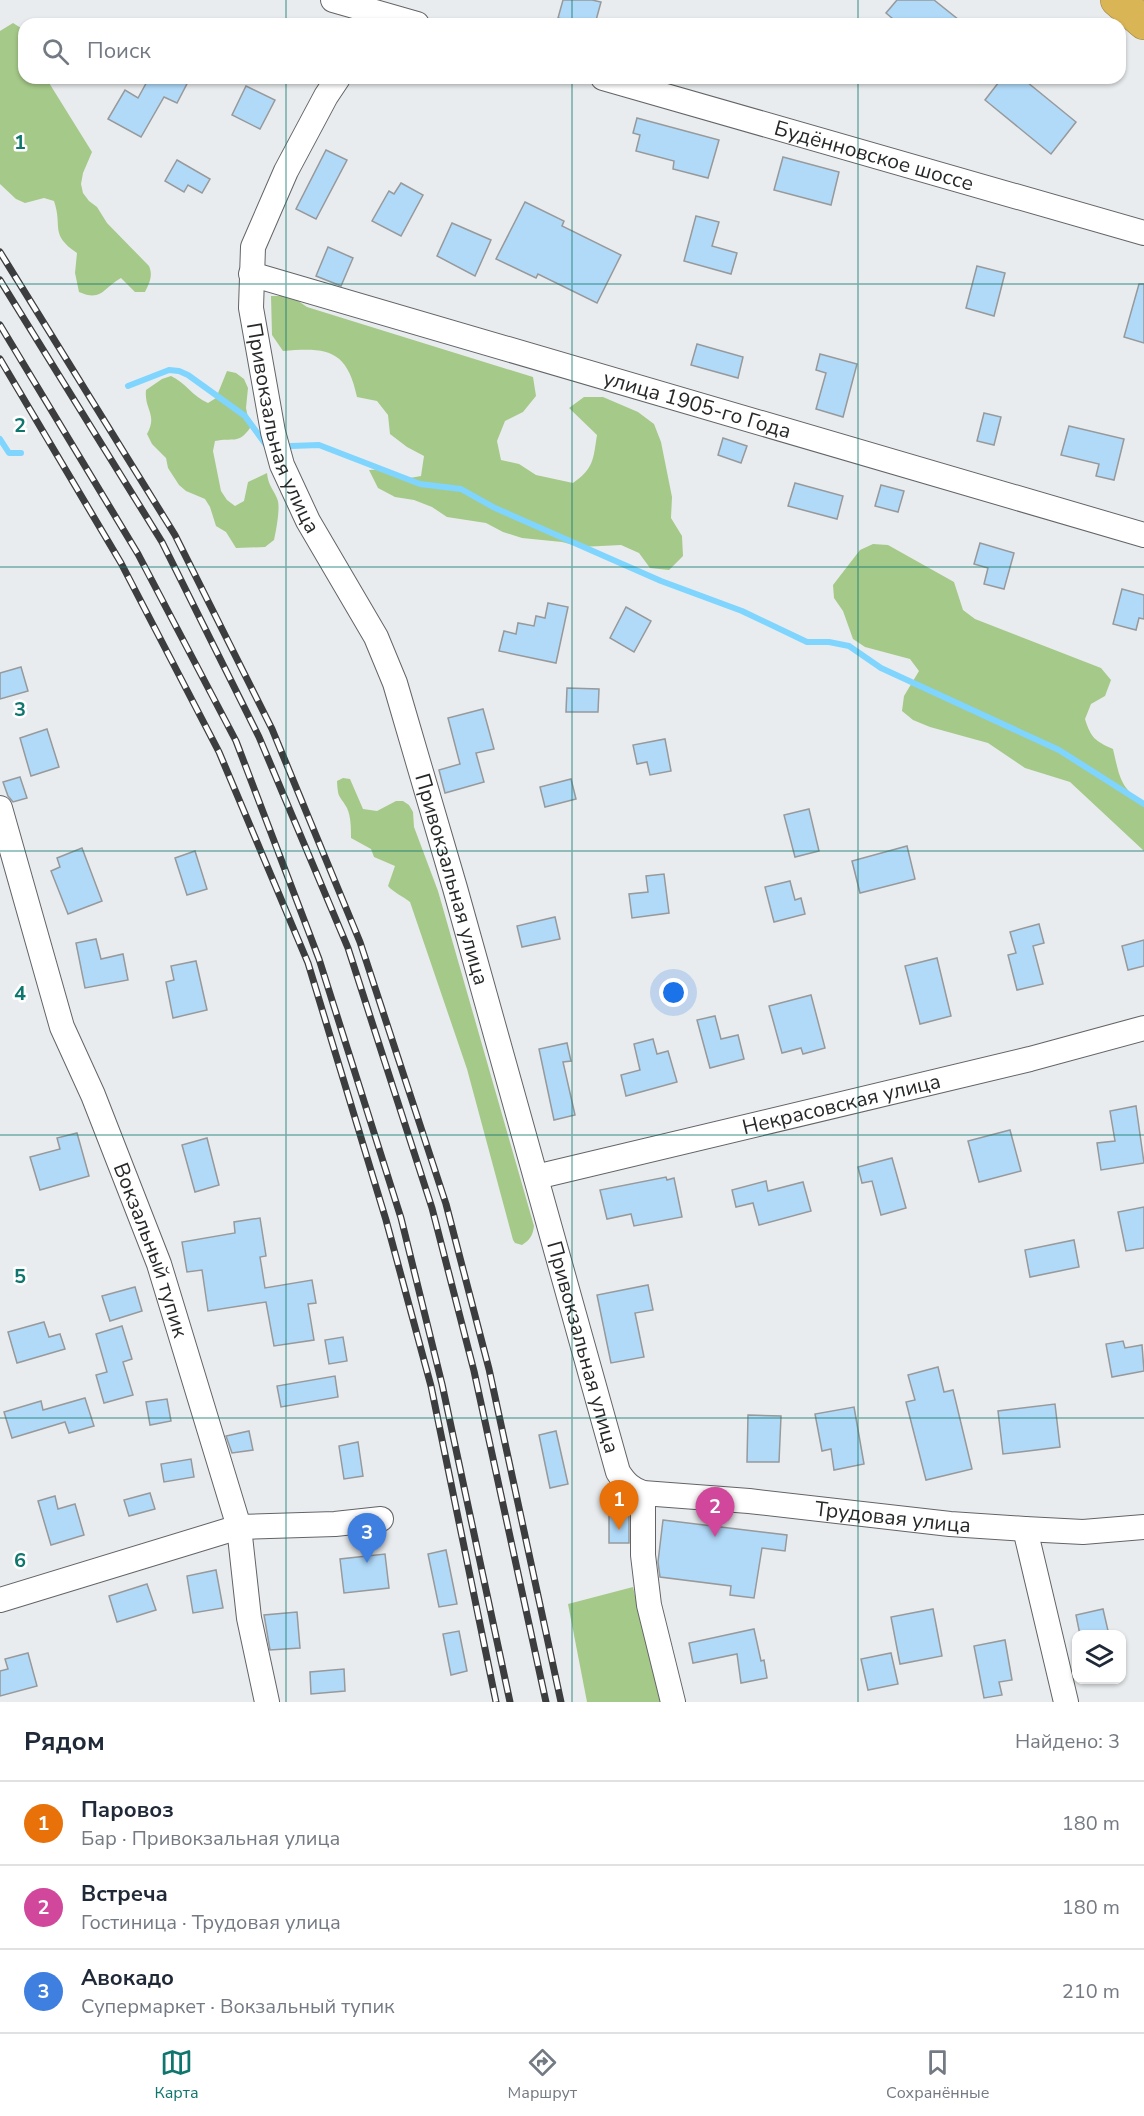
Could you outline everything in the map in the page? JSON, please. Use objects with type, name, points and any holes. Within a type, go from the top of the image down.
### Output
[{"type":"highway","points":[[1117,0],[1144,23]]},
{"type":"street","points":[[333,0],[377,18]]},
{"type":"street","name":"Привокзальная улица","points":[[334,84],[286,171],[253,247],[251,308],[273,432],[282,465],[308,521],[376,636],[395,683],[455,888],[618,1472],[625,1483],[643,1493]]},
{"type":"street","name":"Будённовское шоссе","points":[[624,84],[1144,234]]},
{"type":"street","name":"улица 1905-го Года","points":[[251,274],[1144,535]]},
{"type":"street","name":"Вокзальный тупик","points":[[0,808],[62,1027],[93,1095],[159,1264],[239,1527],[249,1618],[267,1702]]},
{"type":"street","name":"Некрасовская улица","points":[[536,1177],[1030,1059],[1144,1028]]},
{"type":"street","points":[[643,1493],[643,1555],[649,1605],[673,1702]]},
{"type":"street","name":"Трудовая улица","points":[[643,1493],[749,1501],[950,1524],[1083,1532],[1144,1527]]},
{"type":"street","points":[[0,1600],[239,1527],[335,1524],[381,1519]]},
{"type":"street","points":[[1025,1529],[1066,1702]]},
{"type":"green space","points":[[13,23],[18,26],[18,84],[50,84],[92,152],[83,173],[81,184],[83,193],[97,207],[107,223],[149,266],[150,279],[145,292],[135,292],[121,278],[98,295],[79,292],[75,273],[77,253],[63,241],[60,235],[54,201],[44,198],[25,203],[16,199],[0,184],[0,31]]},
{"type":"green space","points":[[271,296],[291,296],[307,307],[533,377],[536,396],[523,412],[505,421],[497,441],[501,460],[519,464],[536,475],[573,483],[589,468],[597,435],[569,408],[584,397],[603,397],[638,412],[654,424],[661,442],[672,497],[671,518],[682,536],[683,556],[669,570],[650,568],[639,553],[621,545],[581,547],[562,542],[522,538],[486,523],[447,517],[432,507],[414,500],[395,497],[378,488],[369,470],[388,469],[404,479],[421,476],[424,456],[390,434],[388,415],[377,401],[357,397],[348,369],[333,355],[324,351],[312,350],[283,351],[272,335]]},
{"type":"green space","points":[[227,371],[236,373],[244,379],[248,388],[246,408],[250,428],[238,439],[215,441],[213,451],[221,491],[235,506],[244,501],[248,482],[267,473],[278,501],[278,520],[274,540],[265,547],[236,548],[226,532],[216,526],[205,499],[186,491],[179,485],[168,468],[166,458],[152,444],[147,434],[151,417],[146,390],[171,376],[208,403],[216,398]]},
{"type":"green space","points":[[873,544],[888,545],[954,582],[963,610],[975,619],[1101,668],[1111,680],[1105,696],[1091,704],[1085,719],[1094,738],[1113,749],[1117,768],[1125,787],[1144,805],[1144,851],[1070,782],[1025,768],[988,743],[930,727],[913,720],[902,711],[904,696],[919,671],[910,659],[865,647],[853,639],[843,611],[834,598],[833,585],[860,550]]},
{"type":"green space","points":[[343,778],[350,779],[363,809],[377,811],[396,801],[403,801],[413,812],[414,827],[438,891],[534,1226],[531,1237],[522,1245],[513,1240],[467,1069],[410,902],[388,886],[395,866],[374,857],[371,849],[351,838],[348,811],[338,791],[337,781]]},
{"type":"green space","points":[[633,1587],[660,1702],[587,1702],[568,1604]]},
{"type":"building","points":[[563,0],[601,2],[597,18],[558,18]]},
{"type":"building","points":[[897,0],[934,0],[956,18],[892,18],[886,13]]},
{"type":"building","points":[[146,84],[187,84],[177,103],[164,97],[141,137],[108,119],[125,90],[138,98]]},
{"type":"building","points":[[997,84],[1029,84],[1076,122],[1051,154],[985,100]]},
{"type":"building","points":[[246,86],[275,100],[260,129],[232,115]]},
{"type":"building","points":[[637,118],[719,140],[708,178],[673,169],[674,161],[636,151],[640,135],[633,133]]},
{"type":"building","points":[[326,150],[347,160],[316,219],[296,209]]},
{"type":"building","points":[[783,157],[839,172],[831,205],[774,190]]},
{"type":"building","points":[[177,160],[210,179],[202,193],[188,185],[184,192],[165,181]]},
{"type":"building","points":[[401,183],[423,195],[401,236],[372,221],[389,191],[394,194]]},
{"type":"building","points":[[525,202],[564,221],[562,226],[621,255],[597,303],[538,274],[536,278],[496,259]]},
{"type":"building","points":[[696,216],[719,222],[712,246],[737,253],[731,274],[684,261]]},
{"type":"building","points":[[452,223],[491,240],[475,276],[437,256]]},
{"type":"building","points":[[328,247],[353,258],[341,286],[316,276]]},
{"type":"building","points":[[977,266],[1005,273],[994,316],[966,308]]},
{"type":"building","points":[[1139,284],[1144,284],[1144,343],[1124,337]]},
{"type":"building","points":[[697,344],[743,357],[738,378],[691,365]]},
{"type":"building","points":[[820,354],[857,364],[843,417],[816,409],[826,373],[816,370]]},
{"type":"building","points":[[984,413],[1001,417],[994,445],[977,441]]},
{"type":"building","points":[[1069,426],[1124,439],[1114,480],[1096,476],[1099,464],[1061,455]]},
{"type":"building","points":[[723,438],[747,446],[741,463],[718,455]]},
{"type":"building","points":[[795,483],[843,496],[837,519],[788,506]]},
{"type":"building","points":[[881,485],[904,491],[898,512],[875,506]]},
{"type":"building","points":[[980,543],[1014,553],[1004,589],[984,584],[988,568],[974,564]]},
{"type":"building","points":[[1122,589],[1144,595],[1144,619],[1139,618],[1136,630],[1113,624]]},
{"type":"building","points":[[548,603],[568,607],[556,663],[499,651],[504,631],[516,634],[518,623],[534,626],[536,616],[545,618]]},
{"type":"building","points":[[626,607],[651,621],[634,652],[610,638]]},
{"type":"building","points":[[21,667],[28,691],[0,699],[0,673]]},
{"type":"building","points":[[567,688],[599,689],[598,712],[566,712]]},
{"type":"building","points":[[483,709],[494,749],[476,753],[484,782],[445,793],[439,770],[460,764],[448,718]]},
{"type":"building","points":[[47,729],[59,767],[31,776],[20,738]]},
{"type":"building","points":[[665,739],[671,771],[650,775],[647,762],[637,764],[633,745]]},
{"type":"building","points":[[20,777],[27,798],[13,802],[3,782]]},
{"type":"building","points":[[571,779],[576,799],[545,807],[540,787]]},
{"type":"building","points":[[809,809],[819,851],[795,857],[784,815]]},
{"type":"building","points":[[907,846],[915,879],[860,893],[852,861]]},
{"type":"building","points":[[82,848],[102,901],[68,914],[51,871],[60,867],[57,858]]},
{"type":"building","points":[[195,851],[207,889],[187,895],[175,858]]},
{"type":"building","points":[[664,874],[669,913],[632,918],[629,894],[648,892],[646,876]]},
{"type":"building","points":[[790,881],[795,900],[801,898],[805,914],[774,922],[765,887]]},
{"type":"building","points":[[555,917],[560,939],[522,947],[517,926]]},
{"type":"building","points":[[1039,924],[1044,943],[1033,946],[1043,984],[1017,990],[1008,955],[1016,953],[1010,932]]},
{"type":"building","points":[[96,939],[101,959],[123,954],[128,980],[85,988],[76,943]]},
{"type":"building","points":[[1144,940],[1144,966],[1128,970],[1122,946]]},
{"type":"building","points":[[937,958],[951,1016],[920,1024],[905,966]]},
{"type":"building","points":[[196,961],[207,1010],[173,1018],[166,982],[174,980],[171,966]]},
{"type":"building","points":[[811,995],[825,1048],[803,1054],[801,1048],[782,1053],[769,1006]]},
{"type":"building","points":[[715,1016],[721,1039],[738,1035],[744,1059],[710,1068],[697,1020]]},
{"type":"building","points":[[653,1039],[657,1054],[668,1051],[677,1082],[626,1096],[621,1075],[640,1070],[634,1044]]},
{"type":"building","points":[[567,1043],[571,1061],[563,1062],[575,1115],[554,1120],[539,1049]]},
{"type":"building","points":[[1136,1106],[1144,1163],[1101,1170],[1097,1143],[1115,1141],[1110,1111]]},
{"type":"building","points":[[1010,1130],[1021,1171],[979,1182],[968,1141]]},
{"type":"building","points":[[77,1133],[89,1176],[40,1190],[30,1157],[60,1149],[57,1138]]},
{"type":"building","points":[[207,1138],[219,1185],[195,1192],[182,1145]]},
{"type":"building","points":[[892,1158],[906,1208],[881,1215],[872,1181],[862,1183],[858,1167]]},
{"type":"building","points":[[666,1177],[667,1180],[674,1178],[682,1217],[634,1226],[631,1214],[607,1219],[600,1190]]},
{"type":"building","points":[[766,1181],[768,1191],[803,1182],[811,1211],[759,1225],[753,1203],[736,1207],[732,1190]]},
{"type":"building","points":[[1144,1207],[1144,1248],[1126,1251],[1118,1212]]},
{"type":"building","points":[[260,1218],[266,1256],[260,1257],[265,1288],[312,1280],[316,1303],[308,1304],[314,1340],[274,1346],[266,1302],[208,1311],[202,1270],[187,1272],[182,1242],[235,1233],[234,1222]]},
{"type":"building","points":[[1074,1240],[1079,1267],[1030,1277],[1025,1250]]},
{"type":"building","points":[[648,1285],[653,1310],[635,1313],[644,1357],[611,1363],[597,1295]]},
{"type":"building","points":[[135,1287],[142,1311],[110,1321],[102,1296]]},
{"type":"building","points":[[44,1322],[49,1337],[60,1334],[65,1349],[17,1363],[8,1332]]},
{"type":"building","points":[[122,1326],[132,1359],[123,1362],[133,1395],[104,1403],[96,1375],[107,1372],[96,1334]]},
{"type":"building","points":[[343,1337],[347,1361],[329,1364],[325,1340]]},
{"type":"building","points":[[1123,1341],[1125,1348],[1142,1345],[1144,1371],[1112,1377],[1106,1344]]},
{"type":"building","points":[[938,1367],[944,1392],[953,1390],[972,1469],[926,1480],[906,1402],[915,1400],[908,1375]]},
{"type":"building","points":[[335,1376],[338,1397],[281,1407],[277,1386]]},
{"type":"building","points":[[85,1398],[94,1426],[69,1433],[65,1422],[12,1438],[4,1412],[41,1401],[43,1410]]},
{"type":"building","points":[[167,1399],[171,1421],[150,1425],[146,1402]]},
{"type":"building","points":[[1055,1404],[1060,1447],[1003,1454],[998,1411]]},
{"type":"building","points":[[854,1407],[864,1464],[834,1470],[831,1449],[822,1451],[815,1414]]},
{"type":"building","points":[[748,1415],[781,1416],[779,1462],[747,1462]]},
{"type":"building","points":[[249,1431],[253,1450],[232,1453],[226,1436]]},
{"type":"building","points":[[556,1431],[568,1484],[550,1488],[539,1435]]},
{"type":"building","points":[[358,1442],[363,1476],[344,1479],[339,1446]]},
{"type":"building","points":[[191,1459],[194,1477],[164,1482],[161,1464]]},
{"type":"building","points":[[150,1493],[155,1509],[129,1516],[124,1500]]},
{"type":"building","points":[[55,1496],[58,1509],[75,1504],[84,1535],[51,1545],[38,1501]]},
{"type":"building","points":[[609,1516],[629,1516],[629,1543],[609,1543]]},
{"type":"building","points":[[663,1520],[787,1535],[785,1551],[762,1548],[754,1598],[730,1595],[731,1586],[660,1577],[658,1562]]},
{"type":"building","points":[[446,1550],[457,1604],[439,1607],[428,1554]]},
{"type":"building","points":[[385,1554],[389,1588],[344,1593],[340,1559]]},
{"type":"building","points":[[216,1570],[223,1608],[193,1613],[187,1576]]},
{"type":"building","points":[[147,1584],[156,1610],[117,1622],[109,1596]]},
{"type":"building","points":[[933,1609],[942,1656],[900,1664],[891,1617]]},
{"type":"building","points":[[1103,1609],[1108,1630],[1079,1630],[1076,1615]]},
{"type":"building","points":[[297,1612],[300,1648],[270,1650],[264,1615]]},
{"type":"building","points":[[754,1629],[767,1678],[741,1683],[737,1654],[693,1663],[689,1643]]},
{"type":"building","points":[[459,1631],[467,1671],[451,1675],[443,1634]]},
{"type":"building","points":[[1005,1640],[1012,1680],[999,1682],[1002,1695],[984,1698],[974,1646]]},
{"type":"building","points":[[28,1653],[37,1686],[0,1696],[0,1671],[8,1669],[5,1659]]},
{"type":"building","points":[[891,1653],[898,1684],[868,1690],[861,1659]]},
{"type":"building","points":[[344,1669],[345,1691],[311,1694],[310,1672]]},
{"type":"waterway","points":[[128,386],[169,370],[179,371],[245,416],[266,445]]},
{"type":"waterway","points":[[0,439],[9,453],[21,453]]},
{"type":"waterway","points":[[291,446],[319,445],[420,484],[461,489],[495,508],[661,581],[742,611],[807,642],[829,642],[849,646],[881,668],[1059,750],[1144,804]]},
{"type":"railway","points":[[0,252],[175,535],[272,729],[360,942],[446,1204],[489,1369],[561,1702]]},
{"type":"railway","points":[[0,280],[162,542],[259,737],[348,948],[432,1208],[474,1371],[546,1702]]},
{"type":"railway","points":[[0,325],[138,554],[236,741],[319,959],[401,1218],[442,1384],[510,1702]]},
{"type":"railway","points":[[0,359],[121,563],[219,752],[308,963],[386,1220],[431,1386],[496,1702]]},
{"type":"place","name":"Паровоз","points":[[619,1530]]},
{"type":"place","name":"Встреча","points":[[715,1537]]},
{"type":"place","name":"Авокадо","points":[[367,1563]]}]
